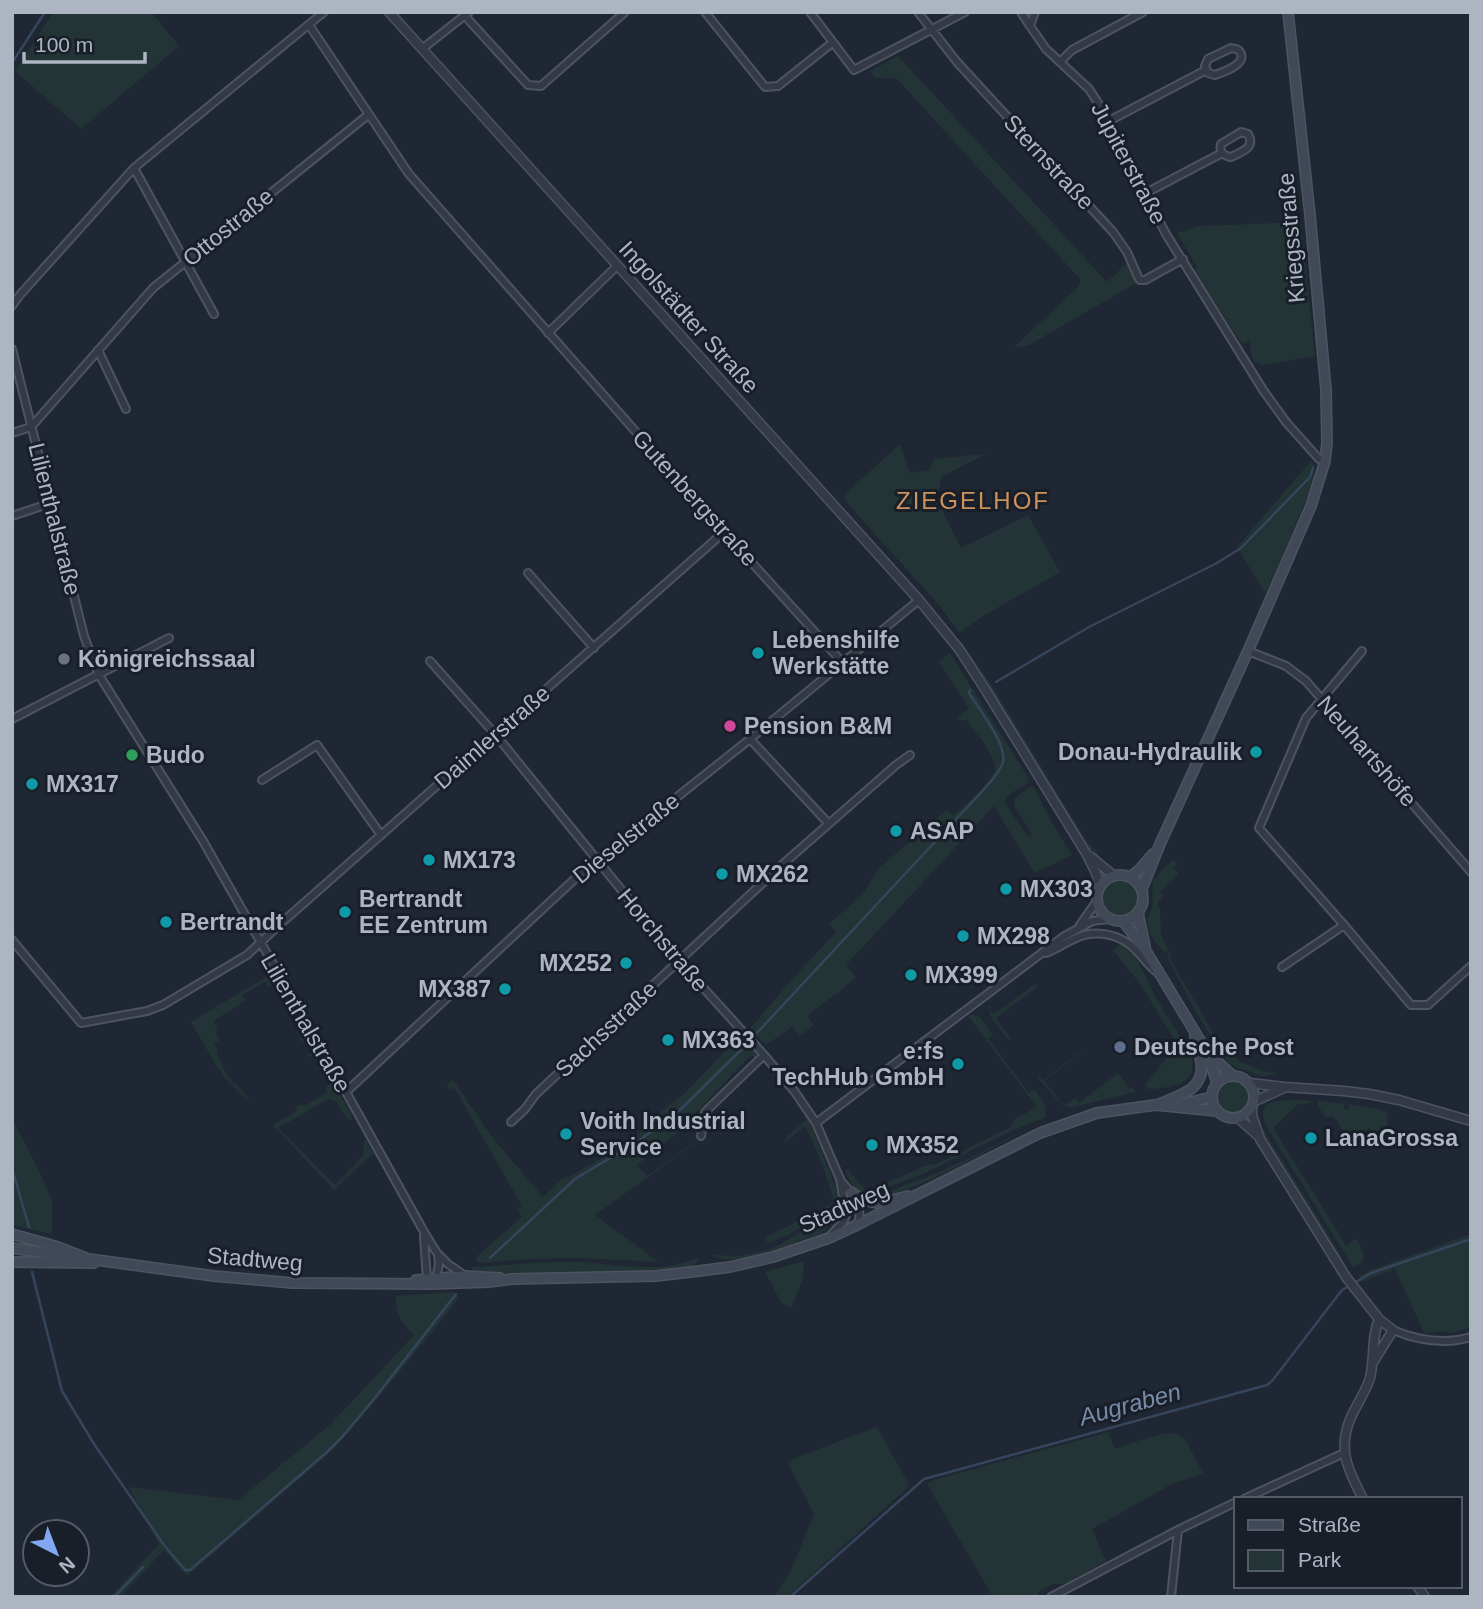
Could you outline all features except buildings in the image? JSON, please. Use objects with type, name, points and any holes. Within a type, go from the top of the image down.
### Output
[{"type":"main road","name":"Kriegsstraße","points":[[1160,844],[1311,506],[1325,461],[1326,390],[1288,12]]},
{"type":"main road","points":[[1130,877],[1160,844]]},
{"type":"main road","points":[[1142,889],[1130,877],[1113,875],[1100,885],[1096,896],[1099,908],[1109,919],[1123,921],[1138,913],[1143,902],[1142,889],[1160,844]]},
{"type":"main road","points":[[1138,913],[1146,951]]},
{"type":"main road","points":[[1123,921],[1146,951],[1207,1052],[1233,1076],[1250,1083],[1255,1094],[1253,1105],[1248,1113],[1238,1118],[1223,1116],[1217,1111],[1212,1097],[1217,1083],[1233,1076]]},
{"type":"main road","points":[[1156,1105],[1182,1096],[1199,1080],[1202,1068],[1195,1033]]},
{"type":"main road","points":[[1207,1052],[1217,1083]]},
{"type":"main road","name":"Stadtweg","points":[[1175,1107],[1212,1097]]},
{"type":"main road","name":"Stadtweg","points":[[396,1283],[489,1282],[691,1272],[774,1257],[829,1238],[1009,1148],[1097,1113],[1156,1105],[1217,1111]]},
{"type":"main road","points":[[851,1192],[870,1203],[877,1203],[923,1192]]},
{"type":"main road","points":[[12,1234],[89,1259]]},
{"type":"main road","points":[[12,1248],[113,1263]]},
{"type":"main road","points":[[12,1262],[113,1263]]},
{"type":"main road","name":"Stadtweg","points":[[113,1263],[292,1283],[396,1283],[466,1276],[512,1279]]},
{"type":"street","points":[[12,306],[134,169],[324,12]]},
{"type":"street","name":"Ingolstädter Straße","points":[[389,12],[919,600],[959,649],[1086,853]]},
{"type":"street","points":[[422,49],[467,14],[528,85],[541,86],[625,12]]},
{"type":"street","points":[[705,12],[765,87],[778,86],[832,43]]},
{"type":"street","points":[[810,12],[855,70],[965,12]]},
{"type":"street","name":"Sternstraße","points":[[918,12],[957,62],[1113,232],[1127,252],[1140,280],[1145,280],[1183,260]]},
{"type":"street","name":"Jupiterstraße","points":[[1021,12],[1046,49],[1089,89],[1166,234],[1263,390],[1286,422],[1319,459],[1325,461]]},
{"type":"street","points":[[1030,26],[1035,12]]},
{"type":"street","points":[[1060,62],[1072,50],[1143,12]]},
{"type":"street","name":"Gutenbergstraße","points":[[309,25],[410,174],[724,532],[842,662]]},
{"type":"street","points":[[1235,48],[1241,53],[1238,64],[1217,75],[1211,75],[1206,70],[1208,59],[1229,49],[1235,48]]},
{"type":"street","points":[[1107,122],[1206,70]]},
{"type":"street","name":"Ottostraße","points":[[31,428],[153,288],[368,115]]},
{"type":"street","points":[[1241,132],[1251,138],[1248,149],[1231,157],[1222,153],[1220,148],[1224,141],[1241,132]]},
{"type":"street","points":[[1144,194],[1222,153]]},
{"type":"street","points":[[134,169],[214,314]]},
{"type":"street","points":[[548,333],[617,266]]},
{"type":"street","name":"Lilienthalstraße","points":[[12,349],[84,636],[99,675],[203,841],[438,1253],[447,1264],[466,1276]]},
{"type":"street","points":[[98,350],[126,409]]},
{"type":"street","points":[[12,433],[31,428]]},
{"type":"street","points":[[12,516],[51,503]]},
{"type":"street","name":"Daimlerstraße","points":[[12,940],[77,1020],[83,1023],[147,1011],[163,1005],[247,955],[724,532]]},
{"type":"street","points":[[528,573],[594,648]]},
{"type":"street","name":"Dieselstraße","points":[[346,1092],[597,860],[919,600]]},
{"type":"street","points":[[12,719],[169,638]]},
{"type":"street","name":"Neuhartshöfe","points":[[1248,651],[1286,666],[1307,681],[1471,872]]},
{"type":"street","points":[[1362,651],[1306,718],[1259,828],[1411,1005],[1428,1005],[1471,966]]},
{"type":"street","name":"Horchstraße","points":[[430,661],[495,734],[679,961],[795,1092],[816,1123],[840,1179],[846,1215],[829,1238]]},
{"type":"street","points":[[750,739],[828,823]]},
{"type":"street","points":[[262,779],[317,745],[381,835]]},
{"type":"street","name":"Sachsstraße","points":[[511,1122],[536,1094],[828,823],[910,755]]},
{"type":"street","points":[[1086,853],[1113,875]]},
{"type":"street","points":[[1086,853],[1100,885]]},
{"type":"street","points":[[1078,928],[1097,901]]},
{"type":"street","points":[[816,1123],[1078,928],[1092,921],[1109,919]]},
{"type":"street","points":[[1282,967],[1344,925]]},
{"type":"street","points":[[1038,956],[1076,938],[1101,933],[1129,944],[1159,974]]},
{"type":"street","points":[[701,1136],[705,1112],[764,1055]]},
{"type":"street","points":[[1250,1083],[1369,1094],[1471,1121]]},
{"type":"street","points":[[1284,1087],[1253,1105],[1252,1115],[1261,1139],[1293,1194],[1354,1289],[1379,1319],[1393,1330],[1438,1342],[1471,1337]]},
{"type":"street","points":[[1238,1118],[1261,1139]]},
{"type":"street","name":"Horchstraße","points":[[840,1179],[851,1192],[860,1216],[857,1225]]},
{"type":"street","name":"Lilienthalstraße","points":[[424,1230],[426,1265],[433,1281]]},
{"type":"street","points":[[433,1281],[439,1264],[438,1253]]},
{"type":"street","points":[[410,1281],[426,1265]]},
{"type":"street","points":[[1362,1497],[1344,1453],[1345,1438],[1350,1419],[1367,1384],[1379,1319]]},
{"type":"street","points":[[1372,1364],[1393,1330]]},
{"type":"street","points":[[1248,1497],[1344,1453]]},
{"type":"street","points":[[1051,1597],[1234,1503]]},
{"type":"street","points":[[1171,1597],[1178,1530]]},
{"type":"green space","points":[[53,12],[151,12],[179,46],[81,129],[15,71]]},
{"type":"green space","points":[[898,56],[1107,282],[1128,262],[1138,282],[1029,345],[1013,348],[1078,287],[1081,280],[896,78],[875,78],[870,71]]},
{"type":"green space","points":[[1301,222],[1315,356],[1263,365],[1253,361],[1249,341],[1242,344],[1194,270],[1197,267],[1177,233],[1200,226]]},
{"type":"green space","points":[[900,444],[910,473],[929,470],[934,459],[986,454],[941,477],[937,500],[961,548],[1028,515],[1060,572],[983,616],[959,633],[939,605],[847,503],[844,495]]},
{"type":"green space","points":[[1311,461],[1315,466],[1312,485],[1266,594],[1237,547]]},
{"type":"green space","points":[[960,640],[991,684],[1084,837],[1106,864],[1104,865],[1090,848],[989,685],[958,642]]},
{"type":"green space","points":[[950,653],[1029,779],[1026,784],[1007,796],[1005,803],[1028,837],[1032,834],[1015,808],[1014,801],[1034,787],[1072,855],[1035,873],[994,806],[846,965],[856,978],[807,1016],[814,1025],[800,1036],[792,1027],[766,1045],[750,1029],[836,932],[829,924],[863,894],[879,868],[947,810],[953,816],[978,793],[993,773],[994,762],[984,743],[966,720],[956,720],[969,708],[939,662]]},
{"type":"green space","points":[[1173,859],[1177,864],[1173,868],[1179,874],[1160,892],[1163,895],[1157,905],[1160,909],[1161,935],[1171,956],[1169,957],[1226,1055],[1232,1053],[1240,1062],[1276,1073],[1275,1075],[1260,1076],[1235,1067],[1227,1061],[1201,1021],[1167,957],[1169,955],[1149,931],[1147,922],[1153,903],[1154,879]]},
{"type":"green space","points":[[1119,880],[1132,886],[1138,899],[1132,912],[1119,918],[1106,912],[1100,899],[1106,886]]},
{"type":"green space","points":[[1120,944],[1141,966],[1180,1037],[1175,1041],[1141,985],[1113,950]]},
{"type":"green space","points":[[271,974],[316,1053],[310,1057],[308,1055],[313,1052],[306,1039],[301,1042],[299,1039],[304,1036],[274,984],[269,987],[265,982],[242,995],[245,1000],[213,1021],[220,1040],[214,1043],[226,1073],[243,1091],[249,1102],[226,1079],[191,1022]]},
{"type":"green space","points":[[1035,984],[1037,987],[996,1018],[1011,1039],[1009,1040],[991,1017],[988,1007],[989,1004],[989,1009],[994,1014]]},
{"type":"green space","points":[[972,1014],[980,1017],[993,1035],[988,1039],[1029,1093],[1034,1089],[1042,1099],[1046,1110],[1044,1118],[923,1174],[864,1196],[853,1185],[845,1171],[847,1169],[867,1192],[924,1166],[936,1164],[1011,1127],[1012,1121],[1037,1107],[968,1016]]},
{"type":"green space","points":[[1182,1039],[1191,1057],[1193,1068],[1190,1075],[1179,1084],[1148,1089],[1145,1085]]},
{"type":"green space","points":[[736,1040],[746,1043],[756,1055],[756,1059],[751,1055],[688,1121],[692,1130],[689,1134],[684,1127],[637,1165],[647,1176],[695,1143],[595,1215],[659,1262],[582,1258],[479,1263],[475,1258],[522,1217],[518,1209],[522,1206],[454,1087],[449,1090],[447,1085],[453,1080],[492,1137],[543,1197],[562,1179],[609,1154],[640,1132],[683,1095]]},
{"type":"green space","points":[[1083,1050],[1044,1081],[1061,1102],[1067,1104],[1075,1099],[1079,1103],[1118,1073],[1129,1089],[1132,1087],[1136,1092],[1069,1108],[1057,1100],[1038,1078],[1040,1076],[1043,1080]]},
{"type":"green space","points":[[323,1064],[352,1119],[347,1118],[336,1101],[328,1099],[278,1128],[335,1185],[363,1156],[366,1140],[373,1153],[334,1190],[273,1125],[297,1111],[295,1108],[299,1105],[306,1105],[326,1093],[327,1086],[331,1083],[322,1068],[317,1070]]},
{"type":"green space","points":[[1234,1081],[1245,1086],[1250,1097],[1245,1108],[1234,1113],[1223,1108],[1218,1097],[1223,1086]]},
{"type":"green space","points":[[1301,1100],[1311,1103],[1298,1104],[1273,1128],[1346,1245],[1356,1239],[1364,1255],[1362,1262],[1353,1267],[1264,1120],[1264,1107],[1268,1104]]},
{"type":"green space","points":[[1318,1101],[1344,1104],[1344,1109],[1349,1109],[1349,1104],[1387,1112],[1389,1139],[1380,1145],[1370,1128],[1349,1139],[1333,1116],[1326,1118],[1318,1106]]},
{"type":"green space","points":[[12,1118],[52,1201],[52,1234],[12,1225]]},
{"type":"green space","points":[[808,1119],[832,1177],[840,1205],[815,1217],[790,1234],[768,1243],[764,1238],[834,1202],[822,1163],[805,1126],[784,1141]]},
{"type":"green space","points":[[1037,1124],[929,1180],[887,1197],[872,1198],[970,1158]]},
{"type":"green space","points":[[1260,1124],[1347,1265],[1338,1255],[1258,1125]]},
{"type":"green space","points":[[841,1210],[835,1222],[824,1231],[767,1253],[732,1260],[712,1255],[738,1256],[768,1250],[820,1219]]},
{"type":"green space","points":[[1471,1234],[1471,1327],[1451,1333],[1424,1333],[1395,1269],[1360,1282],[1360,1275],[1371,1270]]},
{"type":"green space","points":[[698,1257],[698,1261],[692,1266],[641,1271],[512,1274],[472,1270],[472,1267],[562,1262],[653,1267],[683,1263]]},
{"type":"green space","points":[[804,1261],[803,1278],[791,1308],[781,1302],[765,1272]]},
{"type":"green space","points":[[454,1292],[459,1298],[335,1448],[187,1576],[164,1550],[120,1597],[110,1597],[159,1544],[129,1487],[238,1500],[330,1425],[414,1335],[400,1318],[396,1296]]},
{"type":"green space","points":[[877,1427],[909,1485],[787,1597],[774,1597],[790,1573],[814,1514],[788,1463]]},
{"type":"green space","points":[[1109,1432],[1115,1449],[1157,1435],[1179,1435],[1203,1473],[1170,1485],[1092,1529],[1106,1561],[1064,1584],[1053,1584],[1038,1592],[1039,1597],[993,1597],[927,1484]]},
{"type":"waterway","points":[[12,63],[45,12]]},
{"type":"waterway","points":[[996,682],[1089,627],[1217,563],[1241,548],[1310,477],[1313,468]]},
{"type":"waterway","points":[[754,1036],[998,772],[1003,762],[1001,747],[969,693],[970,690]]},
{"type":"waterway","points":[[490,1258],[575,1179],[637,1142],[680,1110],[745,1046]]},
{"type":"waterway","points":[[12,1168],[29,1227]]},
{"type":"waterway","name":"Augraben","points":[[790,1597],[924,1479],[1267,1385],[1342,1290],[1371,1273],[1471,1239]]},
{"type":"waterway","points":[[32,1272],[62,1391],[94,1444],[164,1545],[185,1570],[190,1570],[343,1436],[456,1294]]},
{"type":"waterway","points":[[114,1597],[143,1567]]},
{"type":"place","name":"Lebenshilfe Werkstätte","points":[[758,653]]},
{"type":"place","name":"Königreichssaal","points":[[64,659]]},
{"type":"place","name":"Pension B&M","points":[[730,726]]},
{"type":"place","name":"Donau-Hydraulik","points":[[1256,752]]},
{"type":"place","name":"Budo","points":[[132,755]]},
{"type":"place","name":"MX317","points":[[32,784]]},
{"type":"place","name":"ASAP","points":[[896,831]]},
{"type":"place","name":"MX173","points":[[429,860]]},
{"type":"place","name":"MX262","points":[[722,874]]},
{"type":"place","name":"MX303","points":[[1006,889]]},
{"type":"place","name":"Bertrandt EE Zentrum","points":[[345,912]]},
{"type":"place","name":"Bertrandt","points":[[166,922]]},
{"type":"place","name":"MX298","points":[[963,936]]},
{"type":"place","name":"MX252","points":[[626,963]]},
{"type":"place","name":"MX399","points":[[911,975]]},
{"type":"place","name":"MX387","points":[[505,989]]},
{"type":"place","name":"MX363","points":[[668,1040]]},
{"type":"place","name":"Deutsche Post","points":[[1120,1047]]},
{"type":"place","name":"e:fs TechHub GmbH","points":[[958,1064]]},
{"type":"place","name":"Voith Industrial Service","points":[[566,1134]]},
{"type":"place","name":"LanaGrossa","points":[[1311,1138]]},
{"type":"place","name":"MX352","points":[[872,1145]]},
{"type":"district","name":"ZIEGELHOF","points":[[973,500]]}]
